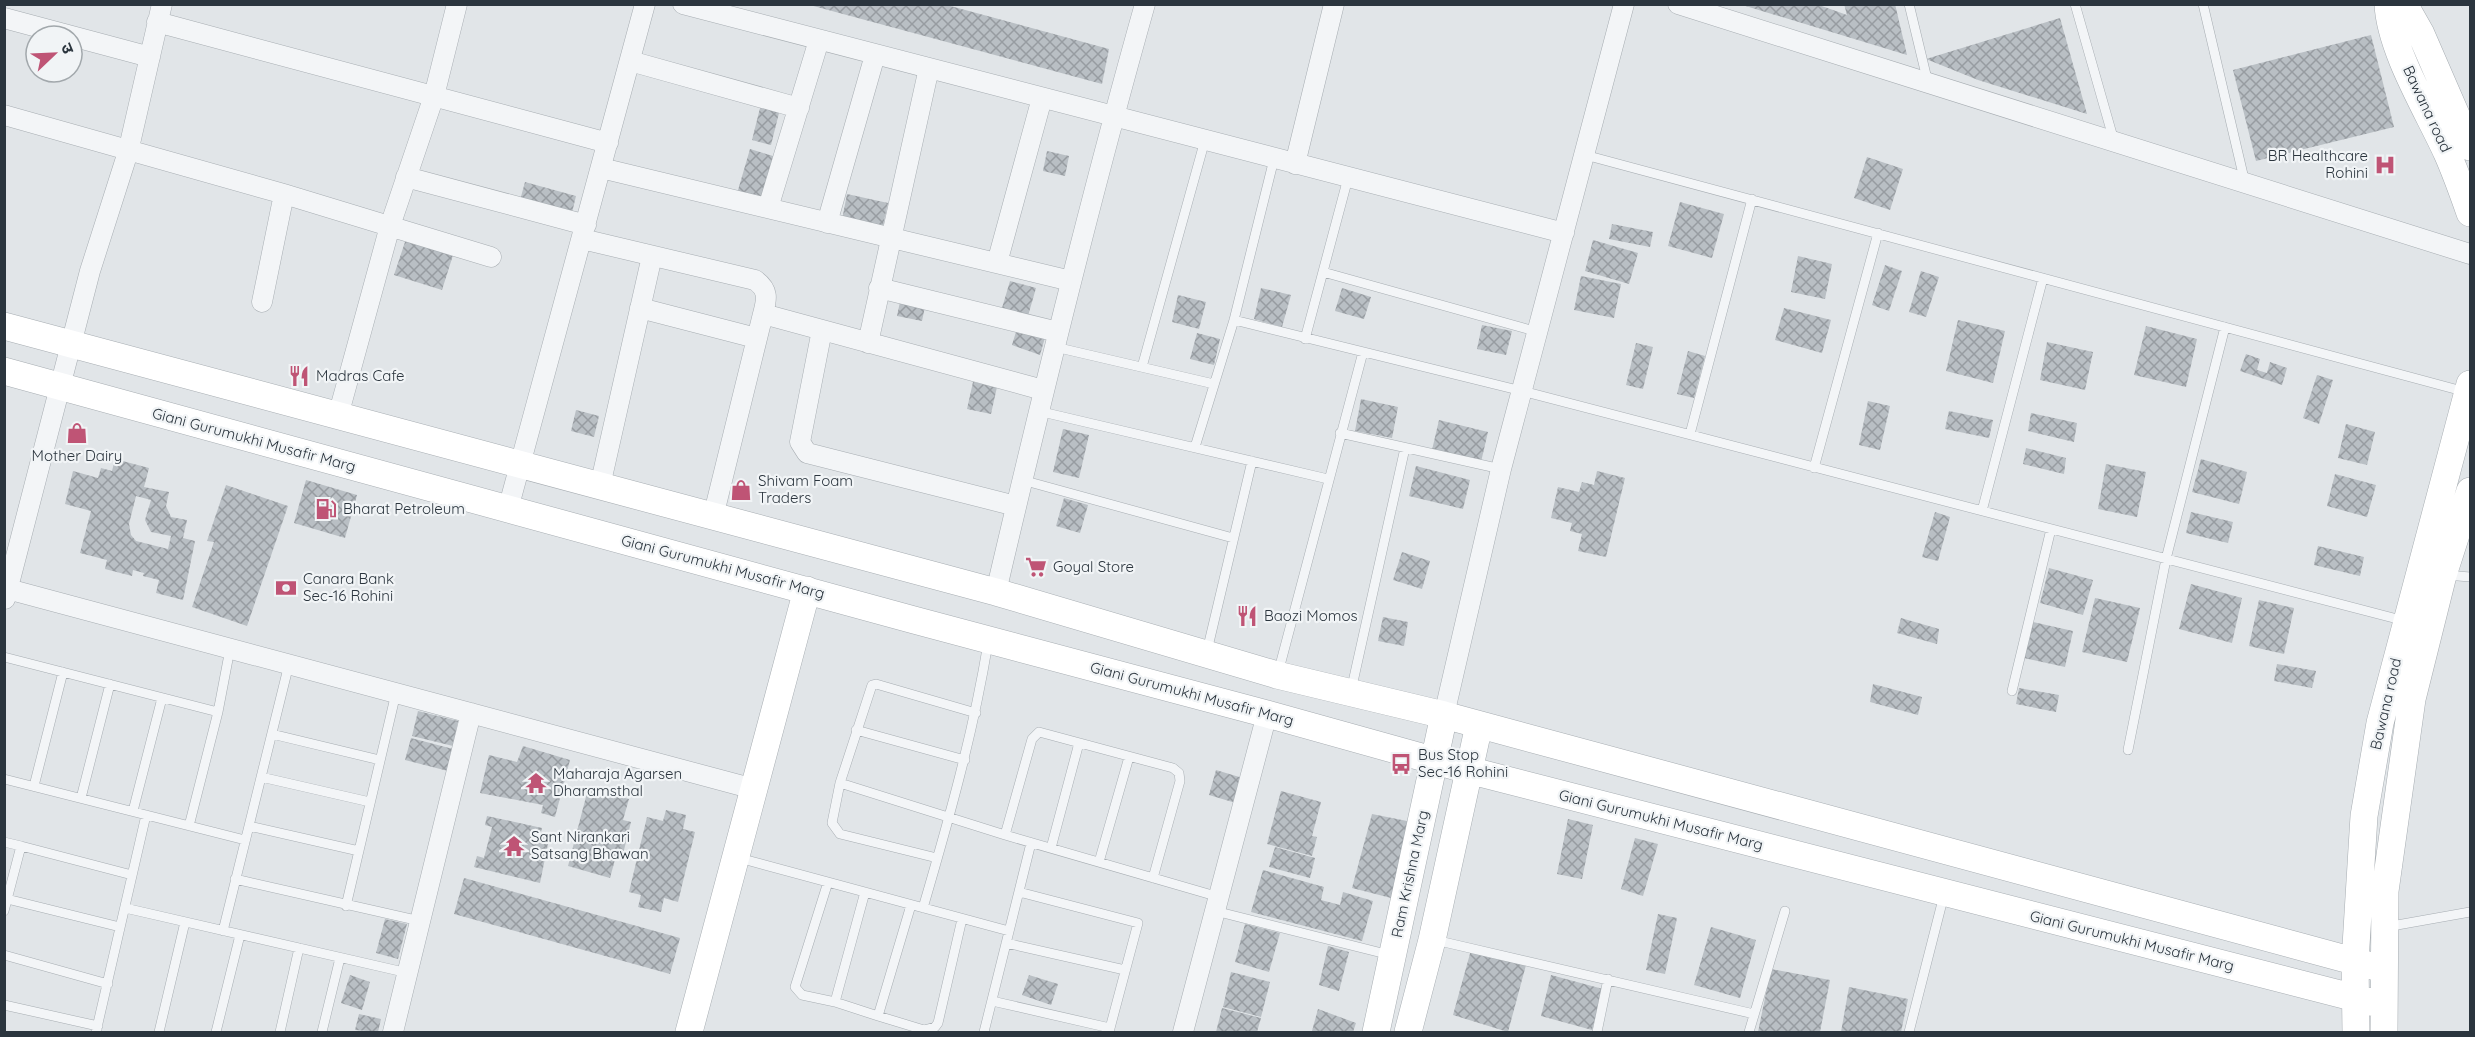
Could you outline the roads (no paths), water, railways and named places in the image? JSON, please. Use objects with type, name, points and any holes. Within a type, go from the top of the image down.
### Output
[{"type":"street","points":[[338,416],[390,226],[434,96],[457,4]]},
{"type":"street","points":[[508,509],[645,4]]},
{"type":"street","points":[[682,4],[1564,233]]},
{"type":"street","points":[[996,592],[1043,390],[1113,117],[1146,4]]},
{"type":"street","points":[[1294,164],[1334,4]]},
{"type":"street","points":[[1444,715],[1522,391],[1624,4]]},
{"type":"street","points":[[1678,4],[2470,254]]},
{"type":"street","name":"Bawana road","points":[[2388,4],[2389,22],[2396,44],[2449,157],[2470,213]]},
{"type":"street","name":"Bawana road","points":[[2404,4],[2421,34],[2470,147]]},
{"type":"street","points":[[608,143],[434,96],[160,13],[128,152],[90,271],[6,592],[289,664],[754,789]]},
{"type":"street","points":[[4,18],[150,57]]},
{"type":"street","points":[[768,208],[819,40]]},
{"type":"street","points":[[827,223],[875,55]]},
{"type":"street","points":[[630,61],[799,108]]},
{"type":"street","points":[[868,343],[929,68]]},
{"type":"street","points":[[997,263],[1042,98]]},
{"type":"street","points":[[4,115],[128,152],[284,194],[491,257]]},
{"type":"street","points":[[601,168],[1071,281]]},
{"type":"street","points":[[406,177],[584,232],[652,256],[755,280],[762,285],[766,292],[763,314],[713,517]]},
{"type":"street","points":[[262,302],[284,194]]},
{"type":"street","points":[[600,486],[652,256]]},
{"type":"street","points":[[879,288],[1056,340]]},
{"type":"street","points":[[640,308],[756,338]]},
{"type":"street","points":[[763,314],[1043,390]]},
{"type":"street","points":[[4,326],[996,592],[1277,675],[1444,715],[2383,969]]},
{"type":"street","points":[[822,330],[800,442],[807,453],[1016,506]]},
{"type":"street","name":"Giani Gurumukhi Musafir Marg","points":[[4,371],[1434,761],[2383,1005]]},
{"type":"street","name":"Bawana road","points":[[2356,1032],[2355,962],[2364,816],[2380,723],[2469,388]]},
{"type":"street","name":"Bawana road","points":[[2384,1032],[2385,891],[2412,699],[2443,575],[2470,491]]},
{"type":"street","points":[[689,1032],[807,590]]},
{"type":"street","points":[[393,1032],[471,713]]},
{"type":"street","points":[[1183,1032],[1267,714]]},
{"type":"street","name":"Ram Krishna Marg","points":[[1376,1032],[1444,715]]},
{"type":"street","points":[[1408,1032],[1432,940],[1479,725]]},
{"type":"lane","points":[[1909,4],[1928,83]]},
{"type":"lane","points":[[2075,4],[2114,142]]},
{"type":"lane","points":[[2203,4],[2245,183]]},
{"type":"lane","points":[[1142,367],[1205,140]]},
{"type":"lane","points":[[1585,155],[2225,327],[2469,388]]},
{"type":"lane","points":[[1195,447],[1234,320],[1274,159]]},
{"type":"lane","points":[[1305,339],[1348,177]]},
{"type":"lane","points":[[1690,434],[1752,200]]},
{"type":"lane","points":[[1814,468],[1878,233]]},
{"type":"lane","points":[[1323,272],[1538,332]]},
{"type":"lane","points":[[1982,511],[2043,278]]},
{"type":"lane","points":[[1234,320],[1690,434],[2407,622]]},
{"type":"lane","points":[[2128,750],[2166,559],[2225,327]]},
{"type":"lane","points":[[1056,340],[1142,367],[1215,384]]},
{"type":"lane","points":[[1277,675],[1363,352]]},
{"type":"lane","points":[[1038,411],[1328,479]]},
{"type":"lane","points":[[1340,433],[1502,470]]},
{"type":"lane","points":[[1351,693],[1406,448]]},
{"type":"lane","points":[[1206,654],[1252,461]]},
{"type":"lane","points":[[1022,480],[1233,538]]},
{"type":"lane","points":[[2012,691],[2051,529]]},
{"type":"lane","points":[[2443,575],[2470,577]]},
{"type":"lane","points":[[923,908],[965,760],[976,713],[988,639]]},
{"type":"lane","points":[[189,826],[218,712],[230,649]]},
{"type":"lane","points":[[4,657],[218,712]]},
{"type":"lane","points":[[223,931],[289,664]]},
{"type":"lane","points":[[34,786],[63,672]]},
{"type":"lane","points":[[81,798],[110,684]]},
{"type":"lane","points":[[937,858],[840,834],[832,823],[840,783],[872,685],[876,684],[976,713]]},
{"type":"lane","points":[[346,906],[396,693]]},
{"type":"lane","points":[[133,811],[162,698]]},
{"type":"lane","points":[[856,730],[965,760]]},
{"type":"lane","points":[[1005,835],[1035,733],[1039,732],[1173,768],[1179,773],[1180,781],[1153,878]]},
{"type":"lane","points":[[272,734],[380,760]]},
{"type":"lane","points":[[1051,848],[1079,743]]},
{"type":"lane","points":[[1099,862],[1129,757]]},
{"type":"lane","points":[[261,777],[370,802]]},
{"type":"lane","points":[[4,778],[246,840]]},
{"type":"lane","points":[[840,783],[1031,843],[1153,878],[1217,904],[1392,955]]},
{"type":"lane","points":[[4,1005],[97,1029],[146,815]]},
{"type":"lane","points":[[249,826],[359,851]]},
{"type":"lane","points":[[4,842],[132,875]]},
{"type":"lane","points":[[986,1032],[1031,843]]},
{"type":"lane","points":[[4,911],[21,846]]},
{"type":"lane","points":[[736,857],[1009,932]]},
{"type":"lane","points":[[236,879],[346,906],[420,921]]},
{"type":"lane","points":[[828,882],[795,987],[802,995],[835,1002],[924,1030],[935,1027],[962,919]]},
{"type":"lane","points":[[835,1002],[866,892]]},
{"type":"lane","points":[[992,1001],[1110,1030],[1137,924],[1019,892]]},
{"type":"lane","points":[[1910,1032],[1945,892]]},
{"type":"lane","points":[[8,899],[120,927]]},
{"type":"lane","points":[[878,1016],[911,905]]},
{"type":"lane","points":[[125,908],[408,973]]},
{"type":"lane","points":[[1749,1032],[1785,910]]},
{"type":"lane","points":[[2384,928],[2470,912]]},
{"type":"lane","points":[[159,1032],[185,922]]},
{"type":"lane","points":[[216,1032],[240,935]]},
{"type":"lane","points":[[1432,940],[1754,1014]]},
{"type":"lane","points":[[1006,943],[1125,970]]},
{"type":"lane","points":[[280,1032],[299,948]]},
{"type":"lane","points":[[4,955],[108,984]]},
{"type":"lane","points":[[322,1032],[340,958]]},
{"type":"lane","points":[[1597,1032],[1608,979]]},
{"type":"place","name":"BR Healthcare Rohini","points":[[2385,165]]},
{"type":"place","name":"Madras Cafe","points":[[299,376]]},
{"type":"place","name":"Mother Dairy","points":[[77,433]]},
{"type":"place","name":"Shivam Foam Traders","points":[[741,490]]},
{"type":"place","name":"Bharat Petroleum","points":[[326,509]]},
{"type":"place","name":"Goyal Store","points":[[1036,567]]},
{"type":"place","name":"Canara Bank Sec-16 Rohini","points":[[286,588]]},
{"type":"place","name":"Baozi Momos","points":[[1247,616]]},
{"type":"place","name":"Bus Stop Sec-16 Rohini","points":[[1401,764]]},
{"type":"place","name":"Maharaja Agarsen Dharamsthal","points":[[536,783]]},
{"type":"place","name":"Sant Nirankari Satsang Bhawan","points":[[514,846]]}]
